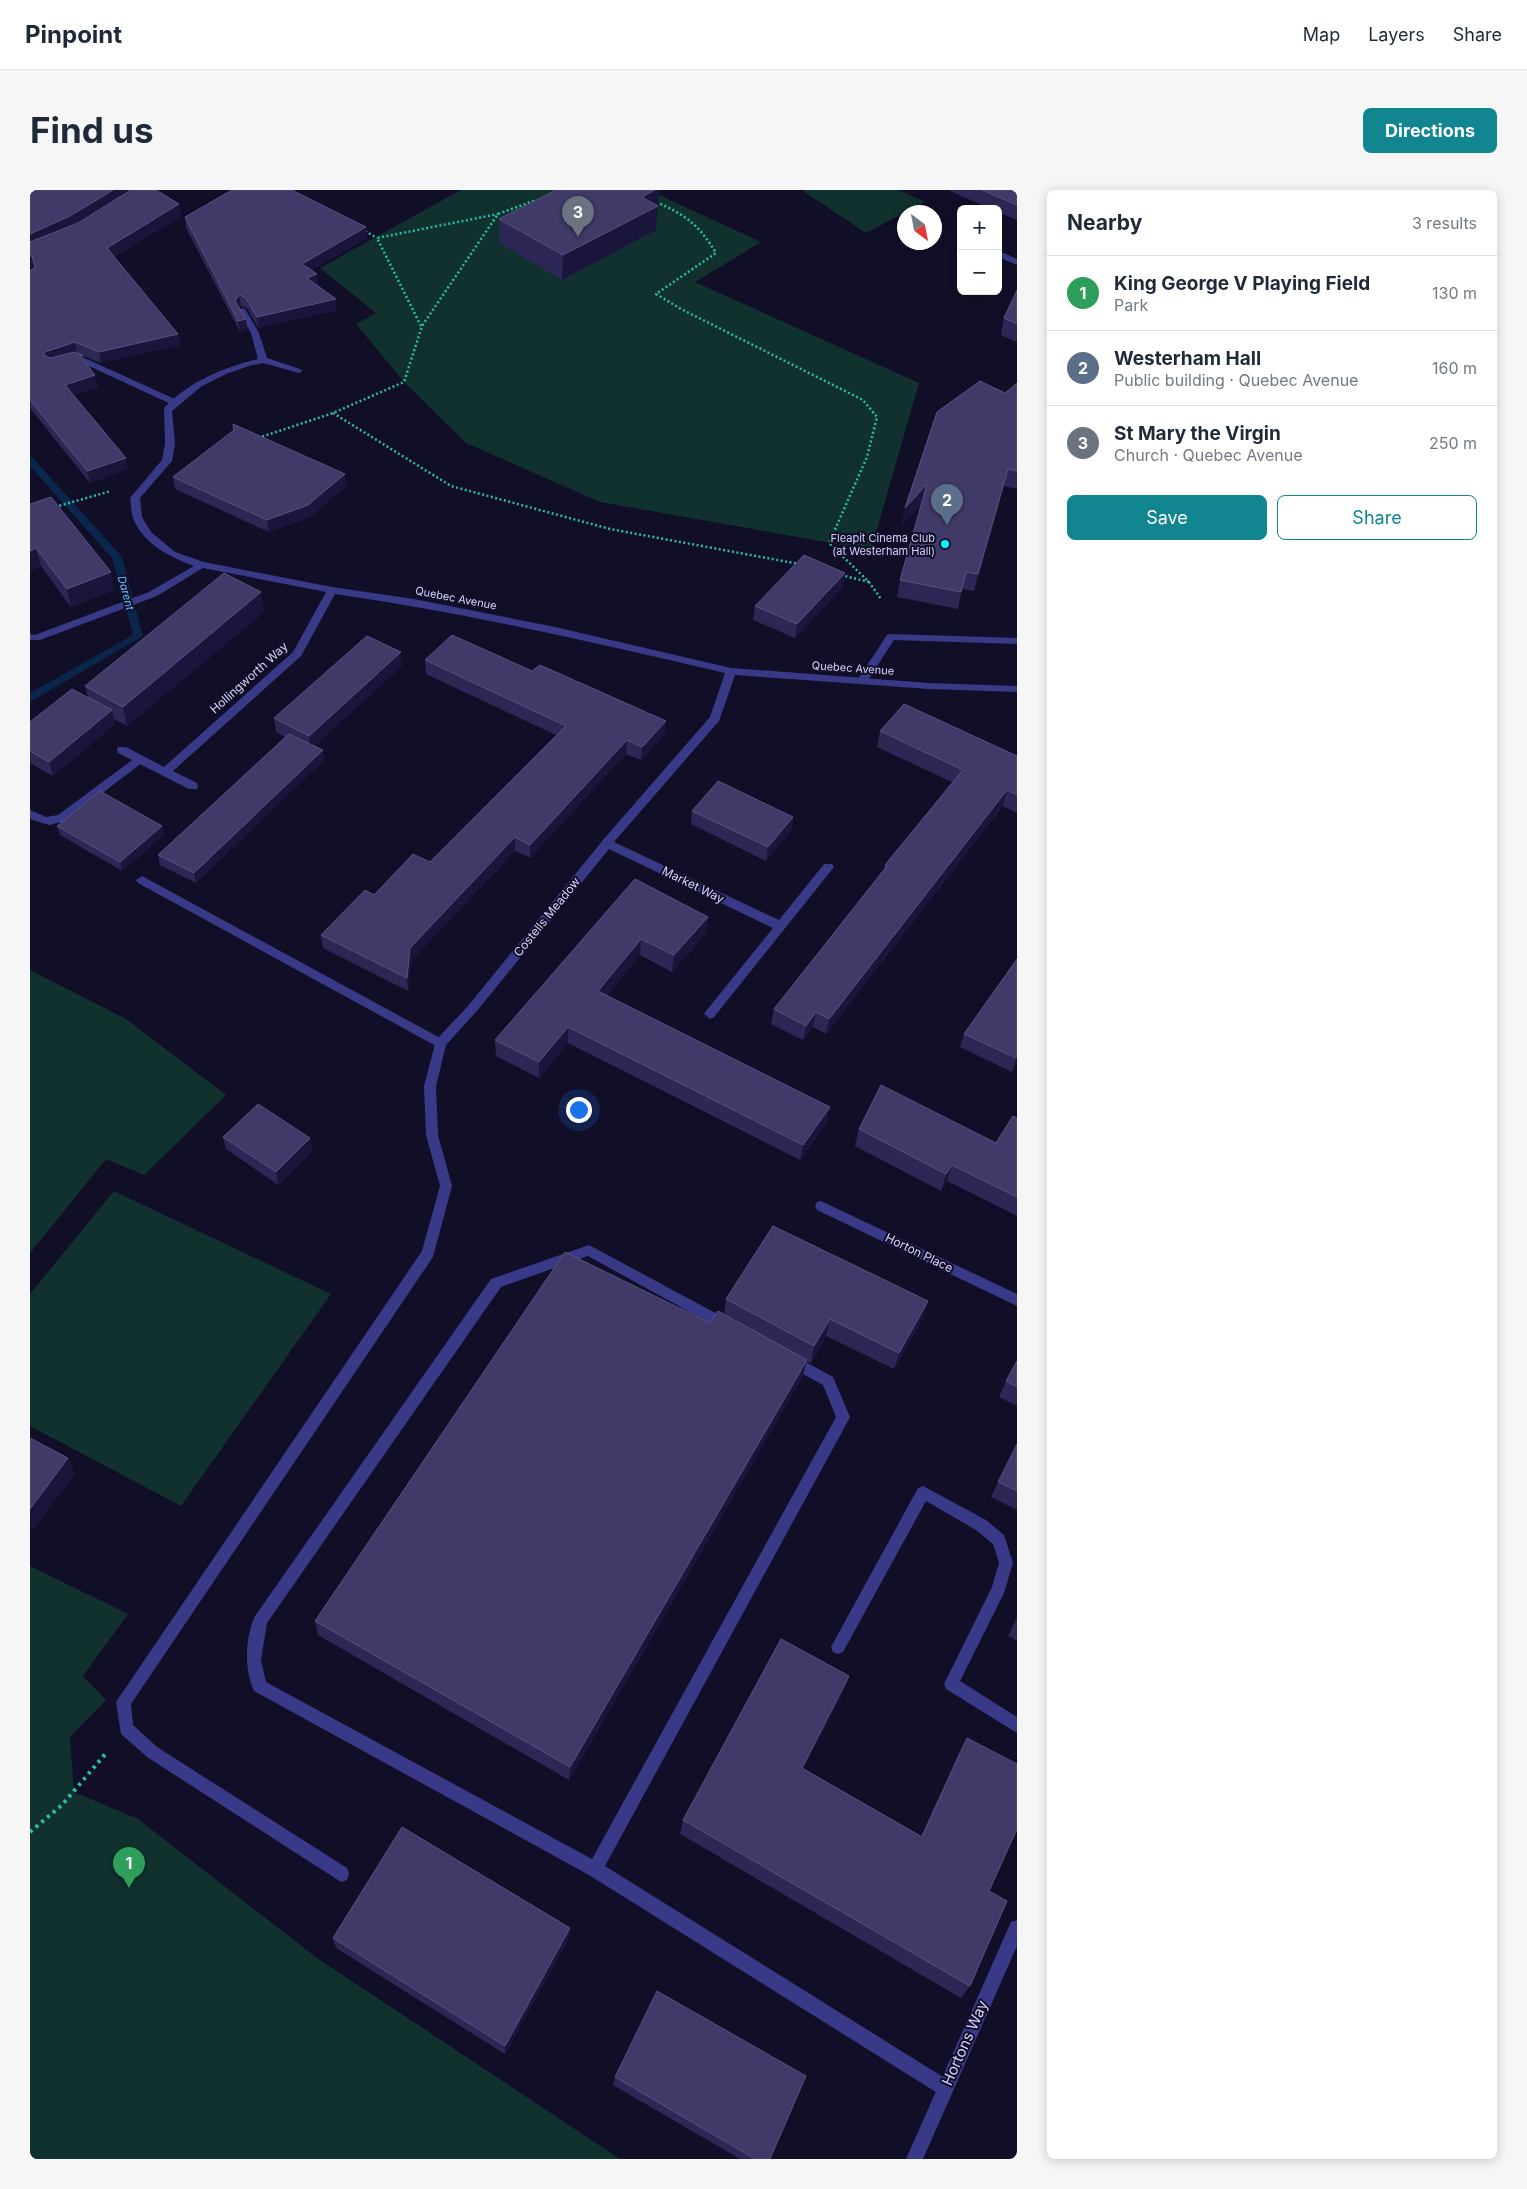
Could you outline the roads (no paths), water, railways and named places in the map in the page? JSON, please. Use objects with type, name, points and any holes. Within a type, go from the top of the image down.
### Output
[{"type":"street","points":[[1002,255],[1017,262]]},
{"type":"street","points":[[242,311],[255,333],[263,360]]},
{"type":"street","points":[[61,363],[78,358],[174,402],[178,397],[200,382],[240,365],[263,360],[299,370]]},
{"type":"street","name":"Quebec Avenue","points":[[174,402],[167,410],[170,444],[167,461],[135,498],[137,517],[146,534],[172,554],[202,565],[332,590],[414,602],[555,630],[731,671],[928,686],[1017,688]]},
{"type":"street","points":[[30,638],[36,638],[153,594],[202,565]]},
{"type":"street","name":"Hollingworth Way","points":[[165,772],[297,654],[332,590]]},
{"type":"street","points":[[862,681],[891,638],[1017,640]]},
{"type":"street","name":"Costells Meadow","points":[[440,1043],[472,1009],[607,843],[715,718],[731,671]]},
{"type":"street","points":[[122,750],[193,786]]},
{"type":"street","points":[[30,814],[42,821],[52,822],[62,818],[139,759]]},
{"type":"street","name":"Market Way","points":[[607,843],[780,926]]},
{"type":"street","points":[[710,1014],[828,867]]},
{"type":"street","points":[[142,880],[440,1043],[430,1086],[431,1116],[432,1136],[446,1186],[428,1253],[123,1702],[126,1729],[152,1752],[341,1874]]},
{"type":"street","name":"Horton Place","points":[[821,1206],[1017,1300]]},
{"type":"street","points":[[742,1334],[588,1250],[496,1283],[260,1621],[254,1660],[259,1686],[596,1869],[945,2088]]},
{"type":"street","points":[[596,1869],[843,1417],[828,1381],[777,1353]]},
{"type":"street","points":[[838,1647],[923,1492],[981,1524],[999,1540],[1006,1563],[999,1588],[951,1684],[1017,1726]]},
{"type":"street","name":"Hortons Way","points":[[914,2159],[1017,1928]]},
{"type":"waterway","name":"Darent","points":[[30,460],[117,557],[138,636],[30,698]]},
{"type":"place","name":"St Mary the Virgin","points":[[578,237]]},
{"type":"place","name":"Westerham Hall","points":[[947,525]]},
{"type":"place","name":"Fleapit Cinema Club (at Westerham Hall)","points":[[945,544]]},
{"type":"place","name":"King George V Playing Field","points":[[129,1888]]}]
